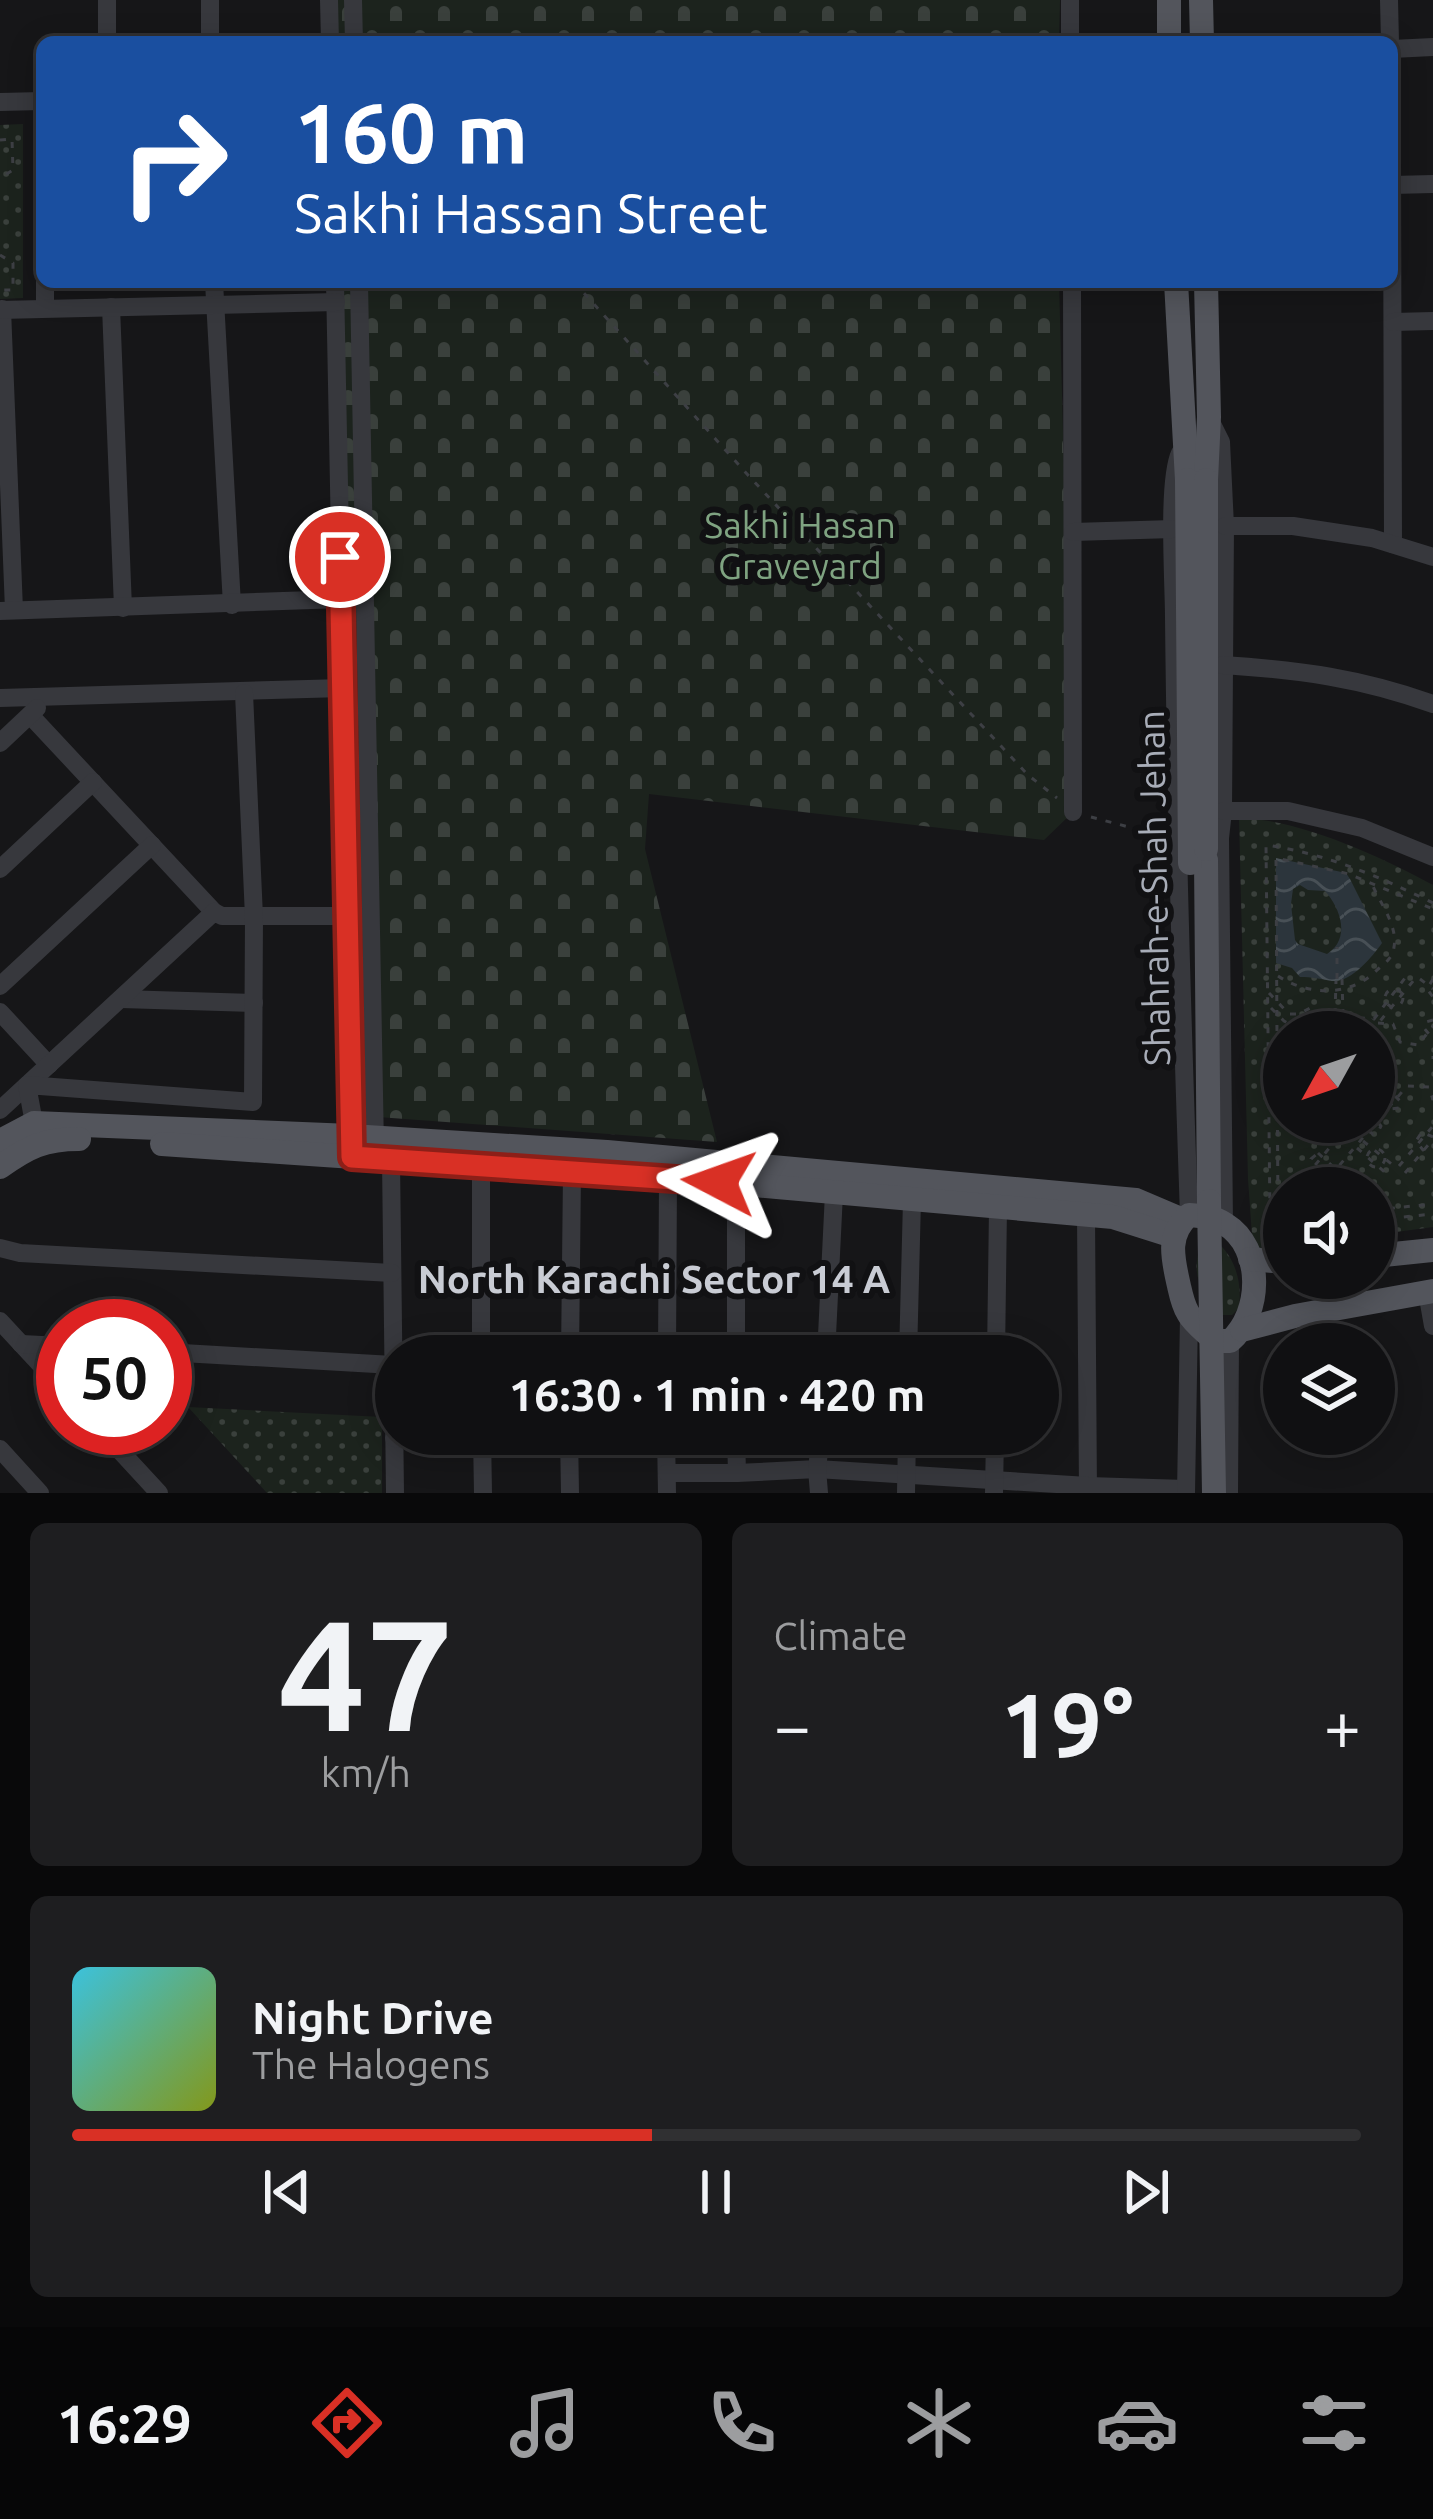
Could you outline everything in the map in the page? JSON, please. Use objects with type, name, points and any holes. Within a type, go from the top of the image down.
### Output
[{"type":"main road","points":[[1168,0],[1169,36]]},
{"type":"main road","points":[[1202,0],[1202,36]]},
{"type":"main road","name":"Shahrah-e-Shah Jehan","points":[[1176,288],[1186,442],[1196,480],[1214,1493]]},
{"type":"main road","name":"Shahrah-e-Shah Jehan","points":[[1190,1492],[1196,480],[1208,416],[1206,288]]},
{"type":"main road","points":[[0,1167],[24,1150],[36,1133]]},
{"type":"main road","points":[[0,1141],[36,1133],[369,1150],[607,1152],[1136,1200],[1182,1224]]},
{"type":"main road","points":[[369,1150],[481,1166],[1182,1224],[1207,1216],[1224,1223],[1248,1248],[1252,1308],[1236,1335]]},
{"type":"main road","points":[[1182,1224],[1173,1260],[1189,1316],[1215,1341],[1294,1316],[1430,1292]]},
{"type":"main road","points":[[1395,1254],[1433,1250]]},
{"type":"main road","points":[[1250,1259],[1263,1260]]},
{"type":"street","points":[[107,0],[107,36]]},
{"type":"street","points":[[211,0],[211,36]]},
{"type":"street","points":[[329,0],[330,36]]},
{"type":"street","points":[[353,0],[354,36]]},
{"type":"street","points":[[1070,0],[1070,36]]},
{"type":"street","points":[[1389,0],[1391,36]]},
{"type":"street","points":[[1398,45],[1433,46]]},
{"type":"street","points":[[0,102],[36,101]]},
{"type":"street","points":[[1398,185],[1433,184]]},
{"type":"street","points":[[45,288],[45,308]]},
{"type":"street","points":[[214,288],[232,605]]},
{"type":"street","points":[[359,288],[369,1150]]},
{"type":"street","points":[[1072,288],[1073,812]]},
{"type":"street","points":[[1394,288],[1394,544]]},
{"type":"street","points":[[341,599],[7,611],[1,303],[45,308],[214,306],[335,292],[343,688],[347,916],[369,1150],[392,1273],[393,1335]]},
{"type":"street","points":[[112,308],[123,608]]},
{"type":"street","points":[[1394,322],[1433,321]]},
{"type":"street","points":[[1208,416],[1221,442],[1225,526],[1220,838],[1224,1223]]},
{"type":"street","points":[[1182,1224],[1173,530],[1175,464],[1186,442]]},
{"type":"street","points":[[1225,526],[1293,526],[1372,538],[1433,557]]},
{"type":"street","points":[[1073,532],[1173,530]]},
{"type":"street","points":[[1223,664],[1361,681],[1433,704]]},
{"type":"street","points":[[0,698],[343,688]]},
{"type":"street","points":[[27,1085],[253,1102],[254,917],[244,693]]},
{"type":"street","points":[[0,743],[49,697]]},
{"type":"street","points":[[30,715],[214,912],[254,917],[347,916]]},
{"type":"street","points":[[0,869],[93,782]]},
{"type":"street","points":[[1223,811],[1288,811],[1362,828],[1433,857]]},
{"type":"street","points":[[1176,838],[1220,838]]},
{"type":"street","points":[[0,986],[152,845]]},
{"type":"street","points":[[0,1110],[214,912]]},
{"type":"street","points":[[121,999],[254,1004]]},
{"type":"street","points":[[0,1012],[49,1065]]},
{"type":"street","points":[[27,1085],[36,1133]]},
{"type":"street","points":[[481,1166],[481,1335]]},
{"type":"street","points":[[570,1335],[572,1172]]},
{"type":"street","points":[[667,1335],[668,1179]]},
{"type":"street","points":[[736,1184],[736,1335]]},
{"type":"street","points":[[827,1335],[834,1192]]},
{"type":"street","points":[[909,1335],[912,1200]]},
{"type":"street","points":[[996,1335],[998,1207]]},
{"type":"street","points":[[1086,1215],[1088,1490]]},
{"type":"street","points":[[0,1248],[20,1253],[392,1273]]},
{"type":"street","points":[[1430,1292],[1433,1326]]},
{"type":"street","points":[[667,1483],[818,1469],[906,1483],[1190,1492],[1189,1316]]},
{"type":"street","points":[[0,1322],[36,1360]]},
{"type":"street","points":[[1229,1493],[1236,1335]]},
{"type":"street","points":[[21,1344],[36,1345]]},
{"type":"street","points":[[192,1354],[375,1364]]},
{"type":"street","points":[[0,1449],[40,1493]]},
{"type":"street","points":[[124,1455],[159,1493]]},
{"type":"street","points":[[394,1455],[394,1493]]},
{"type":"street","points":[[482,1455],[483,1493]]},
{"type":"street","points":[[569,1455],[570,1493]]},
{"type":"street","points":[[736,1455],[736,1473]]},
{"type":"street","points":[[819,1455],[819,1493]]},
{"type":"street","points":[[994,1486],[995,1455]]},
{"type":"path","points":[[0,140],[12,139],[13,170],[0,178]]},
{"type":"path","points":[[0,255],[13,263],[13,290],[1,303]]},
{"type":"path","points":[[579,288],[1028,776],[1073,812],[1149,835],[1176,838]]},
{"type":"path","points":[[1270,1167],[1266,845],[1340,861],[1433,906]]},
{"type":"path","points":[[1276,1011],[1276,859],[1348,874],[1433,906]]},
{"type":"path","points":[[1276,974],[1299,987],[1339,991],[1362,984],[1393,953],[1393,929],[1371,882]]},
{"type":"path","points":[[1337,947],[1342,1011]]},
{"type":"path","points":[[1384,1011],[1389,1005],[1401,1004],[1400,991],[1408,974]]},
{"type":"path","points":[[1389,1005],[1386,993],[1400,991],[1419,978],[1431,982]]},
{"type":"path","points":[[1431,982],[1433,989]]},
{"type":"path","points":[[1431,982],[1427,992],[1433,997]]},
{"type":"path","points":[[1336,1011],[1339,991]]},
{"type":"path","points":[[1268,992],[1286,1011]]},
{"type":"path","points":[[1268,1005],[1274,1011]]},
{"type":"path","points":[[1395,1029],[1400,1042],[1418,1045],[1433,1023]]},
{"type":"path","points":[[1427,1034],[1433,1039]]},
{"type":"path","points":[[1395,1101],[1407,1086],[1430,1087],[1433,1100]]},
{"type":"path","points":[[1366,1143],[1382,1150],[1385,1159],[1397,1166],[1432,1138],[1433,1126]]},
{"type":"path","points":[[1405,1173],[1421,1148],[1418,1136],[1422,1132],[1432,1138]]},
{"type":"path","points":[[1313,1167],[1332,1143]]},
{"type":"path","points":[[1339,1167],[1359,1143]]},
{"type":"path","points":[[1356,1147],[1369,1164],[1378,1166],[1385,1159]]},
{"type":"path","points":[[1367,1156],[1373,1149]]},
{"type":"path","points":[[1322,1156],[1335,1167]]},
{"type":"path","points":[[1395,1208],[1433,1204]]},
{"type":"path","points":[[1395,1218],[1433,1214]]},
{"type":"green space","points":[[329,0],[1060,0],[1059,36],[330,36]]},
{"type":"green space","points":[[23,124],[23,298],[0,299],[0,125]]},
{"type":"green space","name":"Sakhi Hasan Graveyard","points":[[335,288],[1059,288],[1073,812],[1044,840],[649,794],[645,849],[717,1142],[351,1115]]},
{"type":"green space","points":[[1239,818],[1313,832],[1433,885],[1433,1227],[1395,1232],[1395,1167],[1263,1167],[1263,1248],[1253,1249]]},
{"type":"green space","points":[[1215,1240],[1233,1263],[1238,1280],[1239,1308],[1232,1315],[1222,1315],[1198,1276],[1200,1248]]},
{"type":"green space","points":[[192,1407],[375,1417],[382,1493],[267,1493]]},
{"type":"water","points":[[1276,858],[1346,873],[1382,943],[1378,949],[1339,981],[1300,977],[1292,968],[1276,963]],"holes":[[[1300,885],[1325,891],[1339,915],[1339,940],[1327,954],[1295,940],[1293,889]]]},
{"type":"district","name":"North Karachi Sector 14 A","points":[[654,1279]]},
{"type":"route","points":[[340,557],[352,1157],[719,1182]]}]
